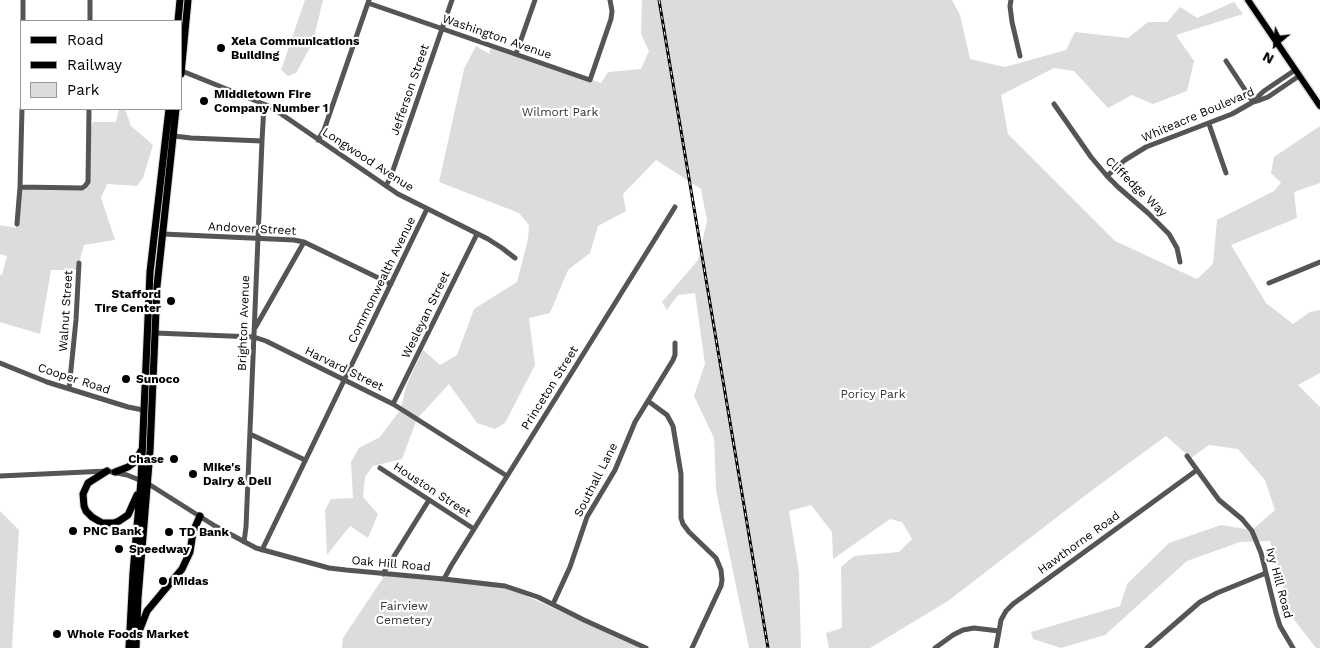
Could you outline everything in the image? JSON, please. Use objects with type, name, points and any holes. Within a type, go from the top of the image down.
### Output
[{"type":"highway","points":[[178,20],[180,0]]},
{"type":"highway","points":[[182,73],[188,0]]},
{"type":"highway","points":[[133,647],[138,598],[144,482],[142,448],[143,410],[150,272],[169,110]]},
{"type":"highway","points":[[142,448],[134,462],[128,466],[110,471],[88,484],[83,498],[84,506],[89,514],[102,523],[114,523],[128,515],[144,482],[150,451],[157,286],[176,110]]},
{"type":"highway","points":[[133,647],[146,611],[176,577],[187,559],[192,544],[193,532],[200,516]]},
{"type":"main road","points":[[1248,0],[1320,106]]},
{"type":"street","points":[[23,0],[23,20]]},
{"type":"street","points":[[90,0],[90,20]]},
{"type":"street","name":"Jefferson Street","points":[[386,186],[452,0]]},
{"type":"street","points":[[516,54],[535,0]]},
{"type":"street","name":"Washington Avenue","points":[[369,1],[590,80],[611,19],[610,0]]},
{"type":"street","points":[[1011,0],[1012,22],[1020,56]]},
{"type":"street","points":[[318,140],[324,130],[369,1]]},
{"type":"street","points":[[1226,61],[1253,102]]},
{"type":"street","name":"Longwood Avenue","points":[[182,73],[279,112],[398,194],[502,248],[515,258]]},
{"type":"street","name":"Whiteacre Boulevard","points":[[1107,176],[1125,160],[1146,147],[1232,114],[1253,102],[1264,91],[1297,73]]},
{"type":"street","name":"Cliffedge Way","points":[[1054,104],[1091,157],[1107,176],[1170,234],[1177,248],[1180,262]]},
{"type":"street","name":"Brighton Avenue","points":[[244,542],[264,105]]},
{"type":"street","points":[[17,224],[22,110]]},
{"type":"street","points":[[20,187],[82,188],[85,186],[88,182],[89,110]]},
{"type":"street","points":[[1209,124],[1226,173]]},
{"type":"street","points":[[174,136],[262,141]]},
{"type":"street","name":"Princeton Street","points":[[444,579],[675,207]]},
{"type":"street","name":"Commonwealth Avenue","points":[[262,550],[427,209]]},
{"type":"street","name":"Andover Street","points":[[163,234],[304,242],[391,284]]},
{"type":"street","name":"Wesleyan Street","points":[[393,404],[476,234]]},
{"type":"street","points":[[255,329],[304,242]]},
{"type":"street","points":[[1269,283],[1320,262]]},
{"type":"street","name":"Walnut Street","points":[[69,389],[76,320],[79,263]]},
{"type":"street","name":"Harvard Street","points":[[155,333],[254,337],[393,404],[507,476]]},
{"type":"street","name":"Southall Lane","points":[[553,604],[570,567],[587,517],[615,470],[635,422],[673,360],[675,343]]},
{"type":"street","name":"Cooper Road","points":[[0,363],[47,382],[143,410]]},
{"type":"street","points":[[648,401],[667,415],[673,426],[681,474],[681,518],[683,524],[716,558],[721,570],[721,586],[692,648]]},
{"type":"street","points":[[250,434],[305,460]]},
{"type":"street","name":"Ivy Hill Road","points":[[1187,456],[1219,500],[1242,518],[1252,530],[1262,553],[1280,626],[1293,648]]},
{"type":"street","name":"Houston Street","points":[[380,468],[474,529]]},
{"type":"street","name":"Hawthorne Road","points":[[996,648],[1003,616],[1012,604],[1197,470]]},
{"type":"street","points":[[0,476],[110,471],[144,482]]},
{"type":"street","name":"Oak Hill Road","points":[[144,482],[215,526],[262,550],[329,568],[505,586],[533,595],[646,648]]},
{"type":"street","points":[[383,574],[429,500]]},
{"type":"street","points":[[1147,648],[1200,602],[1217,593],[1266,574]]},
{"type":"street","points":[[934,648],[963,630],[974,628],[999,631]]},
{"type":"green space","points":[[305,0],[323,0],[313,42],[296,73],[288,76],[281,70]]},
{"type":"green space","points":[[642,0],[952,0],[960,15],[970,59],[1005,67],[1066,50],[1075,32],[1128,38],[1148,22],[1167,22],[1180,7],[1197,18],[1234,2],[1243,14],[1176,35],[1194,61],[1187,91],[1153,104],[1132,95],[1108,108],[1074,71],[1054,68],[1001,95],[1008,134],[1115,241],[1197,279],[1213,264],[1217,220],[1274,191],[1281,183],[1271,173],[1274,157],[1320,126],[1320,183],[1294,192],[1297,218],[1231,245],[1266,303],[1293,324],[1310,312],[1320,310],[1320,373],[1298,385],[1320,407],[1320,648],[1316,648],[1292,617],[1270,541],[1240,542],[1187,561],[1105,635],[1061,648],[1033,639],[1031,632],[1120,606],[1127,584],[1169,543],[1221,525],[1252,530],[1275,510],[1265,480],[1238,449],[1209,445],[1191,458],[1166,436],[948,601],[870,648],[829,648],[826,633],[842,628],[841,567],[854,556],[899,552],[912,539],[902,522],[890,519],[833,559],[832,532],[811,505],[789,511],[799,572],[801,648],[749,648],[716,490],[714,438],[694,396],[705,364],[695,293],[678,295],[667,310],[662,302],[698,260],[707,221],[701,189],[656,160],[623,194],[626,211],[598,226],[590,253],[568,270],[550,313],[529,318],[535,365],[505,423],[495,429],[477,423],[449,384],[417,419],[402,459],[373,466],[365,477],[363,497],[378,514],[368,538],[350,526],[327,555],[325,510],[331,499],[353,498],[351,462],[359,448],[380,437],[401,409],[406,386],[423,350],[440,365],[457,355],[474,309],[517,282],[528,239],[529,225],[519,213],[439,182],[464,69],[476,46],[489,54],[491,46],[601,83],[608,72],[641,69],[649,51],[641,34]]},
{"type":"green space","points":[[119,110],[125,110],[131,126],[153,145],[143,178],[137,186],[107,184],[101,198],[115,240],[84,245],[77,270],[51,270],[40,334],[0,322],[0,275],[2,275],[7,256],[0,254],[0,225],[16,228],[21,187],[83,188],[88,173],[89,132],[93,122],[116,122]]},
{"type":"green space","points":[[0,511],[19,530],[12,648],[0,648]]},
{"type":"green space","name":"Fairview Cemetery","points":[[385,575],[503,585],[639,648],[342,648],[343,638]]},
{"type":"railway","points":[[659,0],[768,648]]},
{"type":"place","name":"Xela Communications Building","points":[[221,48]]},
{"type":"place","name":"Middletown Fire Company Number 1","points":[[204,101]]},
{"type":"place","name":"Stafford Tire Center","points":[[171,301]]},
{"type":"place","name":"Sunoco","points":[[126,379]]},
{"type":"place","name":"Chase","points":[[174,459]]},
{"type":"place","name":"Mike's Dairy & Deli","points":[[193,474]]},
{"type":"place","name":"PNC Bank","points":[[73,531]]},
{"type":"place","name":"TD Bank","points":[[169,532]]},
{"type":"place","name":"Speedway","points":[[119,549]]},
{"type":"place","name":"Midas","points":[[163,581]]},
{"type":"place","name":"Whole Foods Market","points":[[57,634]]},
{"type":"park label","name":"Wilmort Park","points":[[560,112]]},
{"type":"park label","name":"Poricy Park","points":[[873,394]]}]
